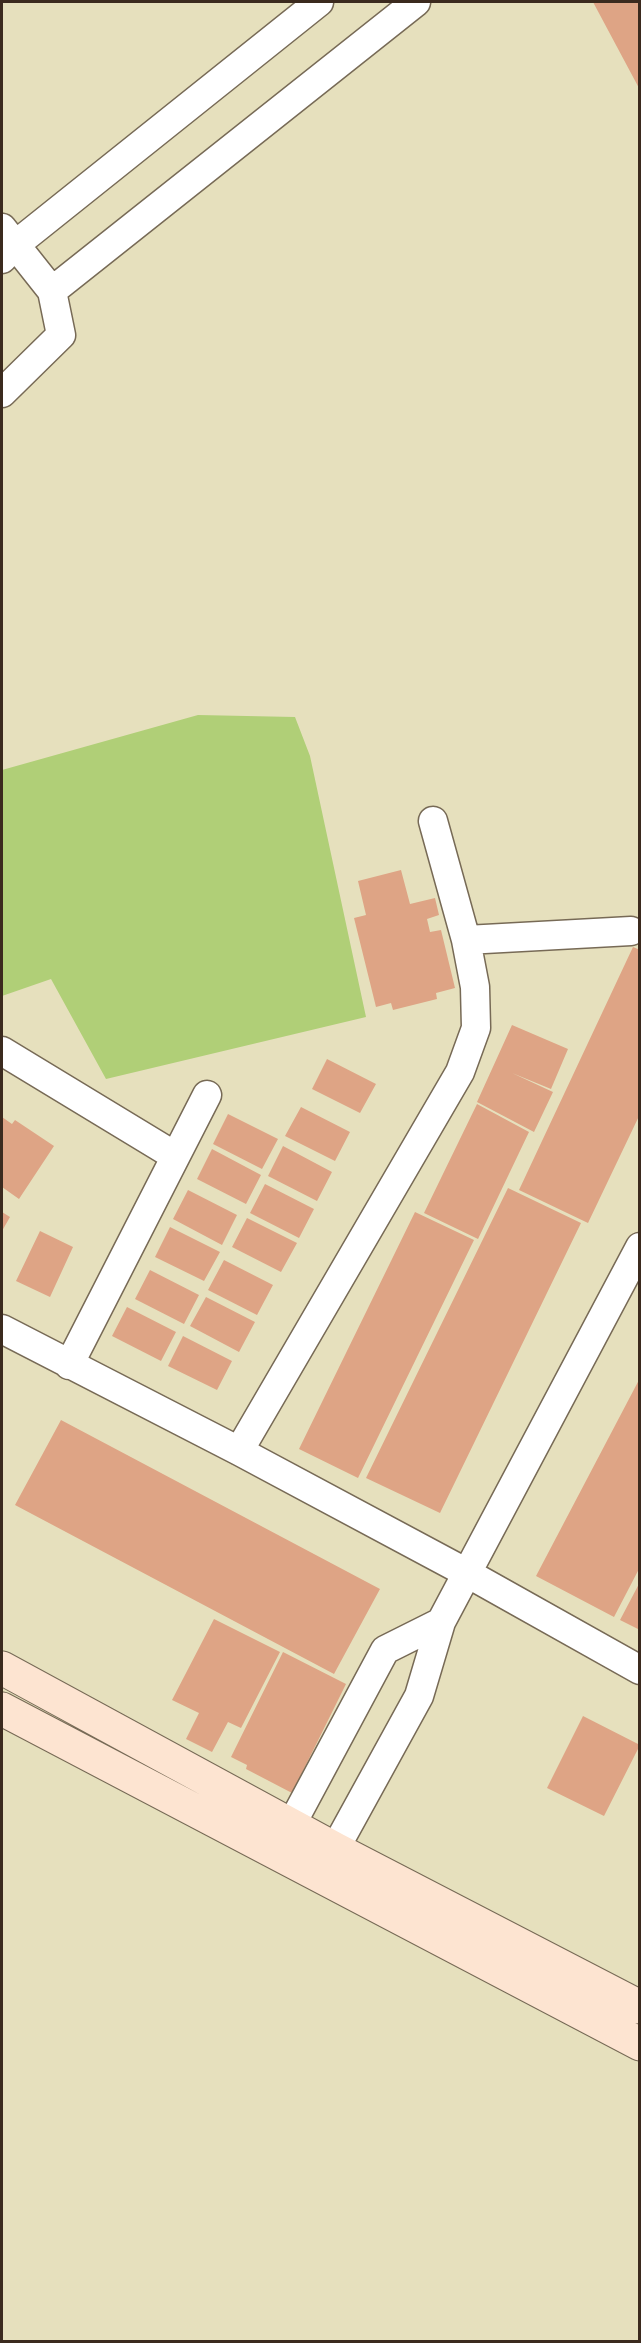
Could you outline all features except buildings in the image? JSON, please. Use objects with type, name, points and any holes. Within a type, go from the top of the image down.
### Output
[{"type":"street","points":[[2,393],[61,335],[52,291],[6,244],[319,2]]},
{"type":"street","points":[[52,291],[416,2]]},
{"type":"street","points":[[239,1451],[460,1072],[476,1028],[475,987],[466,940],[433,821]]},
{"type":"street","points":[[466,940],[631,931]]},
{"type":"street","points":[[2,1051],[176,1156]]},
{"type":"street","points":[[69,1365],[207,1095]]},
{"type":"street","points":[[327,1862],[419,1696],[441,1622],[639,1247]]},
{"type":"street","points":[[2,1329],[239,1451],[467,1573],[639,1670]]},
{"type":"street","points":[[284,1839],[385,1650],[441,1622]]},
{"type":"street","points":[[2,1668],[284,1839],[639,2044]]},
{"type":"street","points":[[2,1709],[284,1839]]},
{"type":"street","points":[[327,1862],[639,2007]]},
{"type":"green space","points":[[198,715],[295,717],[310,756],[366,1017],[106,1079],[51,979],[2,996],[2,770]]}]
